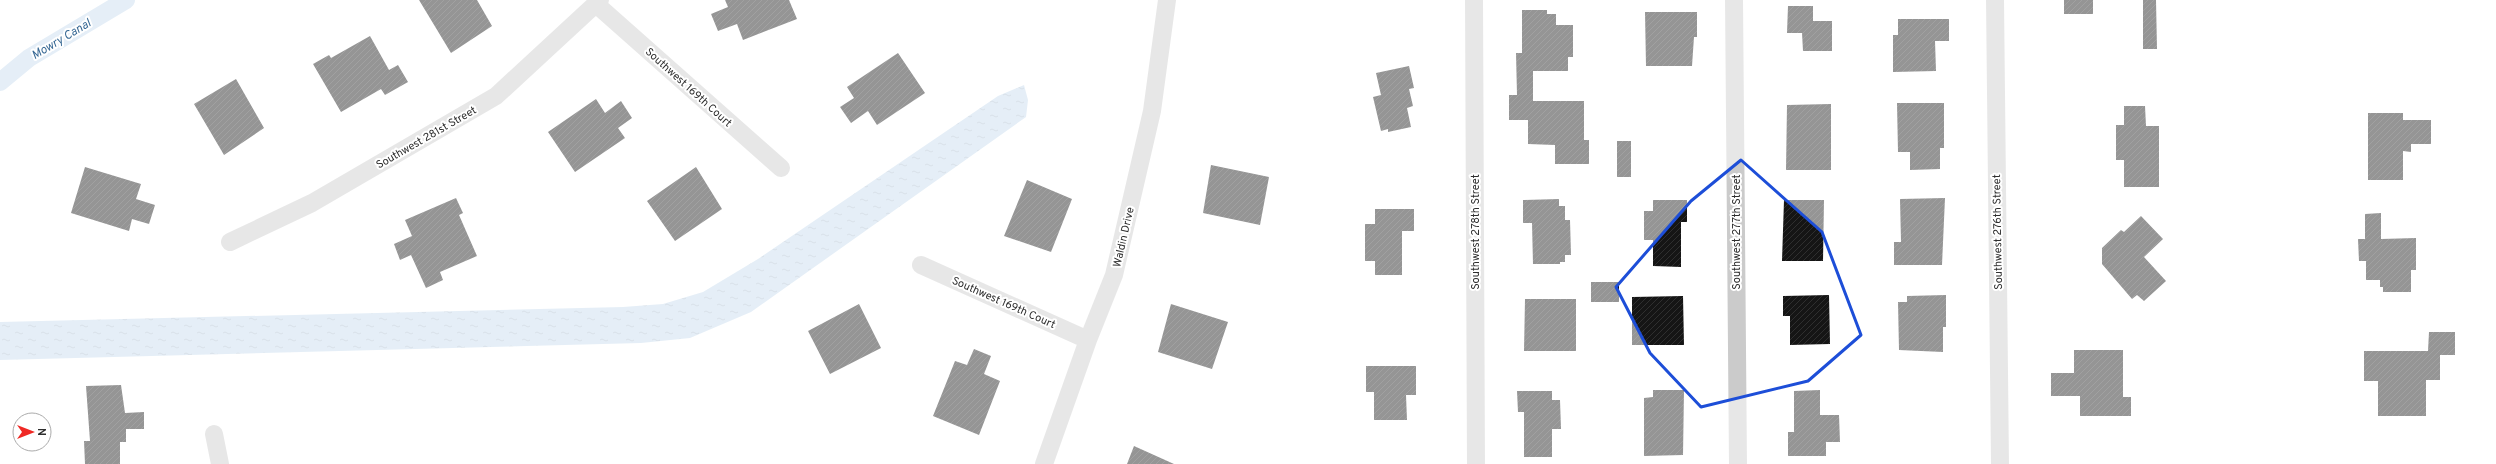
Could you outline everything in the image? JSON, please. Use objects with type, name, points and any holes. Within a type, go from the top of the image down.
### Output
[{"type":"street","name":"Waldin Drive","points":[[1044,464],[1088,340],[1114,275],[1157,87],[1167,0]]},
{"type":"street","name":"Southwest 278th Street","points":[[1474,0],[1476,464]]},
{"type":"street","name":"Southwest 277th Street","points":[[1734,0],[1738,464]]},
{"type":"street","name":"Southwest 276th Street","points":[[1995,0],[2000,464]]},
{"type":"street","name":"Southwest 169th Court","points":[[599,2],[781,168]]},
{"type":"street","name":"Southwest 281st Street","points":[[230,242],[312,202],[496,96],[599,2]]},
{"type":"street","name":"Southwest 169th Court","points":[[921,264],[1088,340]]},
{"type":"street","points":[[214,434],[220,464]]},
{"type":"highlighted area","points":[[1741,160],[1822,232],[1861,335],[1808,381],[1701,407],[1650,353],[1616,287],[1691,201]]},
{"type":"water","points":[[1024,85],[1028,100],[1026,117],[751,312],[690,338],[641,343],[0,360],[0,322],[623,307],[663,304],[703,292],[758,259],[998,96]]},
{"type":"building","points":[[419,0],[477,0],[492,26],[451,53]]},
{"type":"building","points":[[725,0],[789,0],[797,19],[743,40],[737,24],[718,31],[711,14],[728,7]]},
{"type":"building","points":[[2064,0],[2093,0],[2093,14],[2064,14]]},
{"type":"building","points":[[2143,0],[2156,0],[2157,49],[2143,49]]},
{"type":"building","points":[[1788,6],[1813,6],[1813,21],[1832,21],[1832,51],[1803,51],[1802,33],[1787,33]]},
{"type":"building","points":[[1522,10],[1547,10],[1547,14],[1556,14],[1556,25],[1573,25],[1573,57],[1568,57],[1568,71],[1533,71],[1533,101],[1584,101],[1584,140],[1589,140],[1589,164],[1555,164],[1555,145],[1528,144],[1528,120],[1509,120],[1509,95],[1517,95],[1516,53],[1522,53]]},
{"type":"building","points":[[1645,12],[1697,12],[1697,37],[1694,37],[1692,66],[1646,66]]},
{"type":"building","points":[[1898,19],[1949,19],[1949,41],[1935,41],[1936,71],[1893,72],[1893,35],[1898,35]]},
{"type":"building","points":[[370,36],[389,70],[398,65],[408,82],[385,95],[381,89],[341,112],[313,64],[329,55],[331,58]]},
{"type":"building","points":[[898,53],[925,93],[877,125],[868,111],[851,123],[840,107],[854,98],[847,87]]},
{"type":"building","points":[[1409,66],[1414,88],[1409,89],[1413,106],[1407,108],[1411,127],[1388,132],[1388,129],[1381,131],[1373,97],[1381,95],[1376,73]]},
{"type":"building","points":[[236,79],[264,128],[224,155],[194,104]]},
{"type":"building","points":[[596,99],[605,113],[621,101],[632,118],[618,128],[625,138],[575,172],[548,132]]},
{"type":"building","points":[[1897,103],[1944,103],[1944,148],[1940,148],[1940,169],[1910,170],[1910,152],[1898,152]]},
{"type":"building","points":[[1831,104],[1831,170],[1786,170],[1787,105]]},
{"type":"building","points":[[2124,106],[2145,106],[2146,126],[2159,126],[2159,187],[2124,187],[2124,160],[2116,160],[2116,125],[2124,125]]},
{"type":"building","points":[[2368,113],[2403,113],[2403,120],[2431,120],[2431,144],[2411,144],[2411,152],[2403,151],[2403,180],[2368,180]]},
{"type":"building","points":[[1617,141],[1631,141],[1631,177],[1617,177]]},
{"type":"building","points":[[1211,165],[1269,177],[1260,225],[1203,213]]},
{"type":"building","points":[[85,167],[141,184],[136,199],[155,205],[149,224],[132,219],[129,231],[71,213]]},
{"type":"building","points":[[696,167],[722,209],[675,241],[647,201]]},
{"type":"building","points":[[1027,180],[1072,199],[1051,252],[1004,236]]},
{"type":"building","points":[[456,198],[463,213],[459,215],[477,256],[440,272],[443,280],[426,288],[411,255],[400,260],[394,244],[412,236],[405,220]]},
{"type":"building","points":[[1945,198],[1942,265],[1894,265],[1894,242],[1901,242],[1900,199]]},
{"type":"building","points":[[1559,199],[1559,206],[1565,206],[1565,220],[1570,220],[1571,255],[1565,255],[1565,262],[1560,262],[1560,264],[1533,264],[1532,223],[1523,223],[1523,200]]},
{"type":"building","points":[[1653,200],[1687,200],[1687,222],[1681,222],[1681,267],[1653,266],[1653,240],[1644,240],[1644,211],[1653,211]]},
{"type":"building","points":[[1784,200],[1824,200],[1823,261],[1782,261]]},
{"type":"building","points":[[1375,209],[1414,209],[1414,231],[1402,231],[1402,275],[1375,275],[1375,261],[1365,261],[1365,224],[1375,224]]},
{"type":"building","points":[[2381,213],[2381,239],[2416,238],[2416,270],[2411,270],[2411,292],[2383,292],[2383,287],[2380,287],[2380,280],[2366,280],[2366,261],[2359,261],[2358,239],[2365,239],[2365,214]]},
{"type":"building","points":[[2141,216],[2163,239],[2144,257],[2166,281],[2144,301],[2137,295],[2132,299],[2102,264],[2102,248],[2121,230],[2124,232]]},
{"type":"building","points":[[1591,282],[1619,282],[1619,302],[1591,302]]},
{"type":"building","points":[[1829,295],[1830,344],[1790,345],[1790,316],[1783,316],[1783,296]]},
{"type":"building","points":[[1946,295],[1946,327],[1943,327],[1943,352],[1899,350],[1898,302],[1907,302],[1907,296]]},
{"type":"building","points":[[1683,296],[1684,345],[1632,345],[1632,297]]},
{"type":"building","points":[[1525,299],[1576,299],[1576,351],[1524,351]]},
{"type":"building","points":[[859,304],[881,348],[830,374],[808,331]]},
{"type":"building","points":[[1171,304],[1228,322],[1212,369],[1158,352]]},
{"type":"building","points":[[2429,332],[2455,332],[2455,355],[2440,355],[2440,380],[2426,380],[2426,416],[2378,416],[2378,381],[2364,381],[2364,351],[2428,351]]},
{"type":"building","points":[[974,349],[991,356],[984,374],[1000,381],[979,435],[933,416],[955,361],[967,365]]},
{"type":"building","points":[[2074,350],[2123,350],[2123,397],[2131,397],[2131,416],[2080,416],[2080,396],[2051,396],[2051,373],[2074,373]]},
{"type":"building","points":[[1366,366],[1416,366],[1416,395],[1406,395],[1407,420],[1374,420],[1374,392],[1366,392]]},
{"type":"building","points":[[121,385],[125,413],[144,412],[144,429],[126,429],[126,442],[120,442],[120,464],[85,464],[84,441],[90,441],[86,386]]},
{"type":"building","points":[[1653,390],[1684,390],[1683,455],[1644,456],[1644,398],[1653,397]]},
{"type":"building","points":[[1820,390],[1820,415],[1839,415],[1840,442],[1826,442],[1826,456],[1788,456],[1788,432],[1794,432],[1794,391]]},
{"type":"building","points":[[1517,391],[1552,391],[1552,400],[1560,400],[1561,429],[1552,429],[1552,457],[1524,457],[1524,412],[1518,412]]},
{"type":"building","points":[[1134,446],[1174,464],[1127,464]]},
{"type":"waterway","name":"Mowry Canal","points":[[0,82],[29,58],[126,0]]}]
